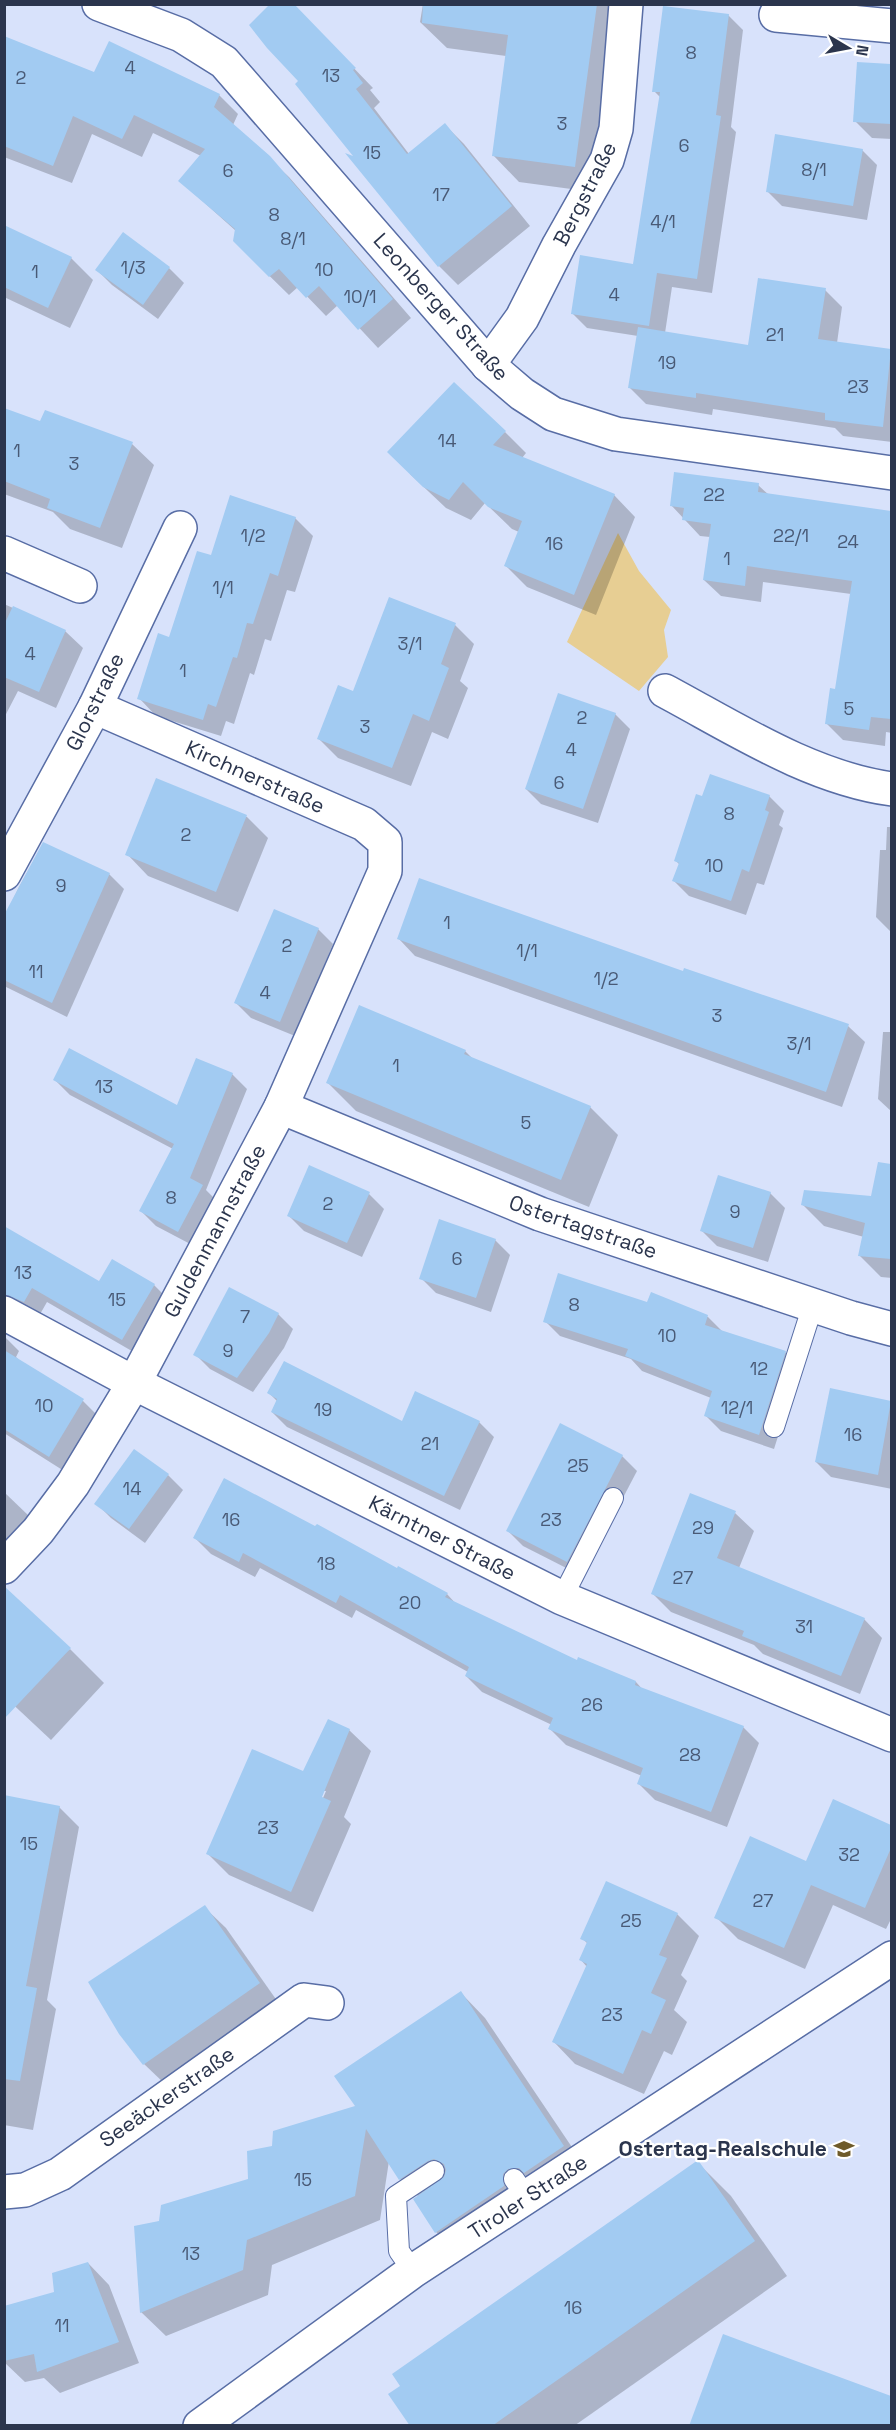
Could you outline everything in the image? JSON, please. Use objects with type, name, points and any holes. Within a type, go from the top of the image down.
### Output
[{"type":"street","name":"Leonberger Straße","points":[[99,4],[181,35],[224,62],[488,365],[522,394],[553,414],[616,434],[891,473]]},
{"type":"street","name":"Bergstraße","points":[[488,365],[522,318],[559,245],[607,160],[616,129],[626,4]]},
{"type":"street","points":[[777,15],[891,26]]},
{"type":"street","name":"Glorstraße","points":[[4,874],[94,707],[180,528]]},
{"type":"street","points":[[4,553],[80,586]]},
{"type":"street","points":[[665,691],[796,761],[875,787],[891,789]]},
{"type":"street","name":"Kirchnerstraße","points":[[94,707],[364,824],[385,843],[385,871]]},
{"type":"street","name":"Guldenmannstraße","points":[[4,1567],[38,1531],[73,1484],[134,1383],[281,1107],[385,871]]},
{"type":"street","name":"Ostertagstraße","points":[[281,1107],[540,1214],[891,1329]]},
{"type":"street","name":"Kärntner Straße","points":[[4,1313],[134,1383],[562,1598],[891,1735]]},
{"type":"street","name":"Tiroler Straße","points":[[200,2426],[413,2271],[521,2189],[891,1958]]},
{"type":"street","name":"Seeäckerstraße","points":[[4,2192],[25,2190],[60,2174],[304,2000],[327,2003]]},
{"type":"lane","points":[[774,1427],[813,1305]]},
{"type":"lane","points":[[562,1598],[613,1498]]},
{"type":"lane","points":[[413,2271],[399,2251],[396,2196],[434,2171]]},
{"type":"shaded area","points":[[618,533],[639,571],[671,610],[664,630],[668,657],[639,691],[567,642]]},
{"type":"building","points":[[270,4],[294,4],[356,68],[353,70],[363,83],[356,89],[407,154],[445,123],[512,206],[438,267],[345,153],[353,156],[295,84],[298,81],[249,25]]},
{"type":"building","points":[[423,4],[597,4],[575,167],[492,156],[508,35],[422,23]]},
{"type":"building","points":[[663,6],[729,14],[716,115],[721,116],[697,279],[657,273],[649,326],[571,314],[580,255],[633,264],[660,92],[652,92]]},
{"type":"building","points":[[4,36],[94,72],[109,41],[220,94],[214,107],[270,156],[393,299],[358,330],[319,286],[306,298],[279,269],[269,277],[233,241],[235,229],[178,181],[205,149],[134,115],[122,139],[73,116],[53,166],[4,146]]},
{"type":"building","points":[[857,62],[891,64],[891,124],[853,122]]},
{"type":"building","points":[[775,134],[863,149],[853,206],[766,192]]},
{"type":"building","points":[[4,225],[72,257],[48,308],[4,287]]},
{"type":"building","points":[[123,232],[170,267],[143,305],[95,270]]},
{"type":"building","points":[[758,278],[826,288],[818,339],[891,349],[883,427],[825,420],[825,413],[696,393],[696,398],[628,388],[638,327],[748,345]]},
{"type":"building","points":[[454,382],[506,431],[493,445],[615,494],[574,595],[504,566],[522,521],[488,507],[463,482],[449,500],[423,487],[387,452]]},
{"type":"building","points":[[4,408],[40,421],[45,410],[133,442],[100,528],[47,508],[50,499],[4,481]]},
{"type":"building","points":[[674,472],[759,483],[758,492],[891,511],[891,719],[871,717],[869,730],[825,724],[830,688],[835,689],[852,581],[747,566],[745,586],[703,580],[711,524],[682,520],[684,508],[670,506]]},
{"type":"building","points":[[230,495],[296,517],[278,576],[270,573],[253,624],[247,623],[237,658],[233,657],[216,707],[208,704],[203,720],[137,699],[158,633],[169,637],[197,551],[211,555]]},
{"type":"building","points":[[389,597],[456,623],[441,664],[449,668],[429,721],[413,714],[392,768],[317,739],[338,685],[353,691]]},
{"type":"building","points":[[13,606],[66,630],[39,692],[4,677],[4,625]]},
{"type":"building","points":[[558,693],[616,713],[583,809],[525,789]]},
{"type":"building","points":[[710,774],[770,795],[765,810],[769,812],[749,872],[742,869],[731,901],[672,881],[679,863],[674,861],[696,794],[702,796]]},
{"type":"building","points":[[156,778],[247,815],[216,892],[125,855]]},
{"type":"building","points":[[43,842],[110,873],[52,1003],[4,980],[4,915]]},
{"type":"building","points":[[419,878],[683,971],[684,968],[849,1024],[826,1092],[397,939]]},
{"type":"building","points":[[274,909],[319,928],[280,1022],[234,1003]]},
{"type":"building","points":[[359,1005],[466,1050],[464,1054],[591,1106],[561,1180],[326,1083]]},
{"type":"building","points":[[69,1048],[177,1105],[196,1058],[233,1073],[190,1178],[203,1185],[178,1232],[139,1211],[174,1144],[53,1080]]},
{"type":"building","points":[[878,1162],[891,1164],[891,1259],[858,1256],[865,1223],[801,1205],[804,1190],[871,1196]]},
{"type":"building","points":[[309,1165],[370,1192],[347,1243],[287,1216]]},
{"type":"building","points":[[718,1175],[771,1192],[753,1248],[700,1231]]},
{"type":"building","points":[[439,1219],[496,1239],[476,1298],[419,1279]]},
{"type":"building","points":[[4,1226],[99,1281],[112,1259],[155,1284],[122,1340],[32,1288],[24,1302],[4,1294]]},
{"type":"building","points":[[558,1273],[647,1302],[651,1292],[708,1315],[705,1325],[786,1351],[759,1435],[704,1416],[712,1391],[625,1356],[628,1349],[543,1322]]},
{"type":"building","points":[[229,1287],[279,1313],[269,1333],[237,1378],[193,1355]]},
{"type":"building","points":[[4,1350],[84,1399],[49,1457],[4,1429]]},
{"type":"building","points":[[284,1361],[402,1421],[415,1391],[480,1421],[444,1496],[271,1412],[277,1399],[267,1393]]},
{"type":"building","points":[[830,1388],[891,1401],[878,1475],[815,1462]]},
{"type":"building","points":[[560,1423],[623,1455],[567,1562],[506,1531]]},
{"type":"building","points":[[134,1449],[169,1474],[129,1529],[94,1504]]},
{"type":"building","points":[[224,1478],[315,1526],[317,1524],[397,1568],[398,1566],[448,1593],[445,1597],[577,1660],[578,1657],[636,1681],[635,1685],[744,1726],[711,1812],[637,1784],[643,1768],[548,1729],[553,1718],[465,1676],[469,1667],[340,1595],[336,1603],[243,1553],[239,1562],[193,1538]]},
{"type":"building","points":[[690,1493],[736,1511],[717,1558],[865,1618],[841,1676],[742,1636],[744,1631],[651,1594]]},
{"type":"building","points":[[4,1586],[71,1648],[4,1719]]},
{"type":"building","points":[[328,1719],[350,1729],[322,1797],[331,1801],[291,1892],[206,1854],[252,1749],[303,1771]]},
{"type":"building","points":[[4,1795],[60,1806],[26,1986],[37,1988],[20,2081],[4,2079]]},
{"type":"building","points":[[833,1799],[891,1825],[891,1848],[865,1908],[811,1885],[784,1948],[714,1918],[750,1836],[806,1861]]},
{"type":"building","points":[[606,1881],[678,1913],[659,1955],[667,1958],[651,1993],[666,2000],[651,2034],[642,2030],[623,2074],[552,2042],[587,1964],[579,1960],[587,1942],[580,1939]]},
{"type":"building","points":[[205,1905],[260,1983],[143,2065],[119,2034],[88,1982]]},
{"type":"building","points":[[461,1991],[564,2146],[524,2173],[519,2168],[508,2169],[503,2174],[504,2186],[435,2233],[413,2199],[444,2177],[446,2170],[444,2164],[434,2159],[428,2161],[399,2180],[366,2129],[355,2196],[247,2240],[243,2270],[140,2313],[134,2226],[159,2221],[161,2205],[248,2179],[247,2151],[272,2146],[273,2131],[355,2106],[334,2076]]},
{"type":"building","points":[[698,2160],[755,2241],[492,2426],[410,2426],[388,2394],[400,2386],[392,2374]]},
{"type":"building","points":[[88,2262],[119,2342],[37,2372],[34,2354],[4,2361],[4,2306],[54,2292],[52,2273]]},
{"type":"building","points":[[723,2334],[891,2396],[891,2426],[689,2426]]},
{"type":"place","name":"Ostertag-Realschule","points":[[844,2149]]}]
